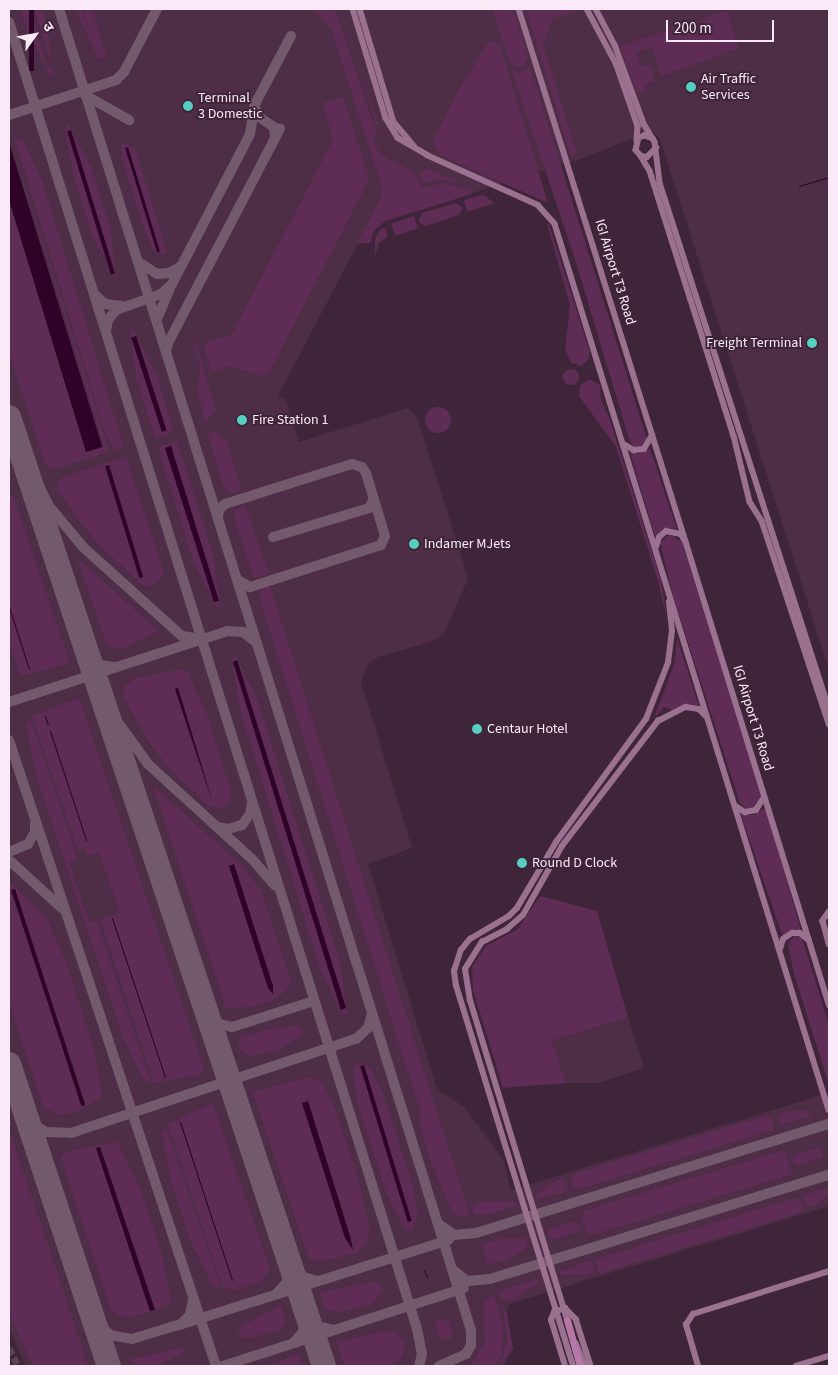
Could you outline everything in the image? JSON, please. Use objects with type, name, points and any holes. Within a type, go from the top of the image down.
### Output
[{"type":"highway","points":[[567,1320],[580,1366]]},
{"type":"main road","points":[[353,9],[375,84],[392,131],[402,142],[538,205],[551,217],[622,440],[829,1110]]},
{"type":"main road","points":[[360,9],[394,122],[405,138],[421,152]]},
{"type":"main road","name":"IGI Airport T3 Road","points":[[519,9],[652,431],[829,1005]]},
{"type":"main road","points":[[587,9],[616,63],[638,126],[635,147],[650,171],[734,436],[750,502],[758,514]]},
{"type":"main road","points":[[596,9],[615,45],[644,124],[653,139],[656,148],[660,183],[756,489],[829,708]]},
{"type":"main road","points":[[637,141],[645,136],[653,139]]},
{"type":"main road","points":[[640,156],[650,156],[656,148]]},
{"type":"main road","points":[[622,440],[629,448],[639,450],[651,441],[652,431]]},
{"type":"main road","points":[[756,489],[758,514],[829,724]]},
{"type":"main road","points":[[656,551],[658,537],[666,531],[681,534],[686,542]]},
{"type":"main road","points":[[572,1366],[462,1007],[454,971],[465,944],[517,908],[556,842],[637,733],[653,706],[663,680],[670,647],[671,615],[667,585]]},
{"type":"main road","points":[[586,1366],[567,1320],[470,1000],[465,970],[482,942],[512,926],[523,915],[562,846],[658,721],[666,715],[692,707],[700,709],[708,718]]},
{"type":"main road","points":[[734,801],[740,810],[750,812],[763,803],[763,792]]},
{"type":"main road","points":[[829,912],[823,921],[829,944]]},
{"type":"main road","points":[[781,953],[783,939],[792,933],[805,936],[810,944]]},
{"type":"main road","points":[[698,1366],[686,1325],[693,1314],[829,1271]]},
{"type":"main road","points":[[565,1366],[552,1320],[554,1312],[565,1308],[576,1319],[591,1366]]},
{"type":"main road","points":[[796,1366],[829,1356]]},
{"type":"shaded area","points":[[9,9],[829,9],[829,670],[660,139],[653,131],[580,159],[367,226],[278,396],[286,400],[299,442],[407,408],[417,417],[467,574],[467,581],[444,634],[433,641],[378,657],[368,664],[361,682],[412,848],[368,864],[437,1089],[464,1107],[503,1159],[511,1190],[829,1093],[829,1206],[509,1304],[506,1315],[513,1349],[503,1366],[26,1366],[9,1328]]},
{"type":"shaded area","points":[[20,9],[29,9],[47,68],[52,66],[34,9],[42,9],[47,25],[53,73],[52,75],[49,74],[27,30]]},
{"type":"shaded area","points":[[29,9],[34,9],[34,71],[29,71]]},
{"type":"shaded area","points":[[75,9],[82,9],[92,41],[84,9],[92,9],[106,55],[103,59],[98,58]]},
{"type":"shaded area","points":[[312,9],[332,9],[336,12],[377,136],[373,138],[379,154],[413,172],[422,188],[444,183],[471,190],[472,194],[385,221],[374,231],[370,243],[357,243],[381,198],[382,188],[331,28]]},
{"type":"shaded area","points":[[341,9],[378,124],[392,146],[376,124]]},
{"type":"shaded area","points":[[492,9],[513,9],[528,56],[524,65],[517,67],[510,63]]},
{"type":"shaded area","points":[[526,9],[583,9],[553,18],[543,44],[577,154],[571,156]]},
{"type":"shaded area","points":[[727,11],[739,48],[661,76],[652,47],[637,52],[641,67],[650,65],[655,81],[645,84],[646,90],[637,93],[620,46]]},
{"type":"shaded area","points":[[490,40],[500,46],[548,203],[440,155],[434,147],[434,138],[462,84]]},
{"type":"shaded area","points":[[530,67],[647,439],[643,447],[636,448],[630,442],[574,256],[512,71],[520,73]]},
{"type":"shaded area","points":[[343,97],[368,174],[367,184],[269,372],[261,376],[230,366],[211,372],[204,347],[208,342],[232,334],[333,140],[323,103]]},
{"type":"shaded area","points":[[68,124],[92,169],[110,228],[116,273],[67,131],[108,265],[92,235],[73,174],[65,127]]},
{"type":"shaded area","points":[[71,130],[115,273],[111,275],[67,131]]},
{"type":"shaded area","points":[[10,137],[109,449],[107,452],[55,469],[46,466],[9,353],[9,159],[99,449],[104,447]]},
{"type":"shaded area","points":[[14,137],[23,140],[43,183],[124,448],[113,449],[104,429]]},
{"type":"shaded area","points":[[9,142],[102,447],[86,452],[9,200]]},
{"type":"shaded area","points":[[121,142],[135,148],[167,252],[164,254],[154,251],[144,229],[122,159]],"holes":[[[125,148],[128,148],[160,251],[157,251]]]},
{"type":"shaded area","points":[[128,147],[160,251],[157,252],[125,148]]},
{"type":"shaded area","points":[[429,169],[462,184],[440,179],[424,184],[419,176],[423,170]]},
{"type":"shaded area","points":[[483,195],[495,203],[467,212],[464,200]]},
{"type":"shaded area","points":[[456,203],[463,208],[459,215],[426,226],[418,222],[422,213]]},
{"type":"shaded area","points":[[414,216],[418,228],[395,236],[391,223]]},
{"type":"shaded area","points":[[547,224],[549,224],[590,352],[588,360],[581,366],[571,363],[565,350],[570,305]]},
{"type":"shaded area","points":[[385,228],[388,236],[379,243],[375,256],[375,239],[380,229]]},
{"type":"shaded area","points":[[130,329],[134,330],[137,336],[131,338]]},
{"type":"shaded area","points":[[136,336],[167,430],[162,432],[131,338]]},
{"type":"shaded area","points":[[137,336],[156,374],[174,432],[155,438],[136,378],[131,338],[166,430]]},
{"type":"shaded area","points":[[195,340],[216,410],[205,422],[197,388],[200,366],[193,341]]},
{"type":"shaded area","points":[[571,369],[577,371],[579,377],[577,383],[571,385],[565,383],[563,377],[565,371]]},
{"type":"shaded area","points":[[589,379],[600,385],[601,401],[609,417],[661,580],[667,619],[658,581],[616,447],[579,396],[580,386]]},
{"type":"shaded area","points":[[438,407],[447,411],[451,420],[447,429],[438,433],[429,429],[425,420],[429,411]]},
{"type":"shaded area","points":[[216,430],[221,438],[225,437],[241,488],[236,494],[229,493],[223,485],[208,435]]},
{"type":"shaded area","points":[[177,441],[213,554],[220,605],[217,608],[193,561],[158,447]],"holes":[[[171,446],[218,601],[214,602],[165,448]]]},
{"type":"shaded area","points":[[171,446],[219,601],[214,602],[165,448]]},
{"type":"shaded area","points":[[650,449],[677,529],[664,528],[655,536],[629,450],[638,454]]},
{"type":"shaded area","points":[[126,457],[163,569],[162,578],[151,586],[141,584],[96,542],[57,490],[59,481],[65,476]],"holes":[[[109,465],[143,577],[140,578],[105,467]]]},
{"type":"shaded area","points":[[109,465],[143,577],[139,578],[105,466]]},
{"type":"shaded area","points":[[9,493],[14,498],[70,663],[21,676],[9,644]]},
{"type":"shaded area","points":[[245,505],[268,572],[267,575],[255,578],[252,574],[234,517],[237,509]]},
{"type":"shaded area","points":[[669,534],[682,542],[761,795],[759,803],[753,809],[746,809],[740,803],[674,599],[660,543]]},
{"type":"shaded area","points":[[77,558],[156,629],[157,632],[121,649],[107,645]]},
{"type":"shaded area","points":[[270,586],[470,1216],[467,1217],[456,1215],[450,1207],[429,1156],[420,1124],[421,1114],[259,596],[262,588]]},
{"type":"shaded area","points":[[677,638],[699,706],[688,705],[672,710],[664,707],[657,716],[655,715],[674,665]]},
{"type":"shaded area","points":[[235,655],[238,661],[258,701],[340,962],[347,1014],[342,1013],[320,969],[239,706],[232,659]],"holes":[[[238,661],[346,1008],[233,662]]]},
{"type":"shaded area","points":[[237,660],[346,1008],[341,1010],[233,662]]},
{"type":"shaded area","points":[[183,669],[188,672],[208,717],[231,792],[230,802],[223,808],[209,806],[170,769],[148,741],[123,695],[124,687],[135,678]],"holes":[[[178,688],[210,800],[175,689]]]},
{"type":"shaded area","points":[[178,688],[211,796],[212,800],[175,689]]},
{"type":"shaded area","points":[[79,698],[198,1051],[204,1070],[202,1074],[154,1083],[100,919],[120,913],[99,852],[87,856],[84,848],[78,850],[32,716]]},
{"type":"shaded area","points":[[30,718],[72,841],[77,859],[69,862],[89,923],[97,921],[151,1083],[143,1079],[123,1037],[36,775],[26,726]]},
{"type":"shaded area","points":[[153,786],[240,864],[261,890],[291,982],[286,991],[271,1001],[253,1007],[226,1008]]},
{"type":"shaded area","points":[[766,807],[801,931],[793,930],[783,937],[741,815],[754,815]]},
{"type":"shaded area","points":[[234,864],[273,986],[273,994],[268,988],[229,866]]},
{"type":"shaded area","points":[[9,881],[48,921],[66,962],[94,1049],[102,1097],[78,1111],[61,1115],[44,1108],[9,1002]],"holes":[[[14,889],[86,1105],[83,1106],[11,891]]]},
{"type":"shaded area","points":[[15,889],[85,1105],[81,1106],[11,890]]},
{"type":"shaded area","points":[[540,896],[597,911],[628,1017],[552,1041],[566,1083],[503,1088],[473,990],[472,967],[486,946],[518,929]]},
{"type":"shaded area","points":[[794,936],[802,938],[829,1025],[829,1085],[794,974],[788,944]]},
{"type":"shaded area","points":[[628,1017],[644,1068],[598,1083],[566,1083],[552,1041]]},
{"type":"shaded area","points":[[297,1026],[303,1030],[302,1035],[276,1051],[249,1056],[238,1047],[241,1038],[274,1028]]},
{"type":"shaded area","points":[[359,1061],[371,1069],[384,1096],[413,1187],[418,1214],[413,1230],[408,1231],[402,1225],[386,1192],[357,1102],[353,1069]]},
{"type":"shaded area","points":[[364,1065],[412,1221],[408,1222],[360,1066]]},
{"type":"shaded area","points":[[310,1077],[323,1083],[336,1111],[359,1181],[370,1232],[366,1244],[357,1253],[318,1262],[309,1258],[253,1092]],"holes":[[[308,1101],[350,1236],[351,1250],[302,1103]]]},
{"type":"shaded area","points":[[308,1101],[353,1250],[345,1238],[302,1103]]},
{"type":"shaded area","points":[[213,1103],[270,1269],[261,1281],[237,1290],[223,1288],[168,1124]]},
{"type":"shaded area","points":[[786,1111],[809,1111],[810,1116],[781,1125],[778,1117]]},
{"type":"shaded area","points":[[765,1116],[774,1119],[773,1130],[579,1189],[572,1186],[571,1179],[577,1173]]},
{"type":"shaded area","points":[[165,1125],[221,1288],[212,1285],[191,1242],[171,1181],[162,1134]]},
{"type":"shaded area","points":[[9,1129],[88,1366],[33,1366],[9,1314]]},
{"type":"shaded area","points":[[115,1142],[120,1147],[141,1190],[161,1251],[171,1300],[167,1306],[129,1318],[117,1315],[111,1309],[61,1158],[65,1152]],"holes":[[[100,1147],[155,1309],[150,1311],[96,1149]]]},
{"type":"shaded area","points":[[100,1147],[155,1310],[150,1311],[96,1148]]},
{"type":"shaded area","points":[[820,1147],[823,1157],[798,1165],[791,1161],[797,1154]]},
{"type":"shaded area","points":[[785,1150],[792,1174],[592,1235],[586,1232],[582,1217],[584,1211]]},
{"type":"shaded area","points":[[558,1180],[566,1181],[568,1191],[537,1199],[536,1195]]},
{"type":"shaded area","points":[[820,1190],[829,1190],[829,1196],[812,1207],[805,1204],[802,1196]]},
{"type":"shaded area","points":[[795,1198],[799,1199],[803,1208],[800,1213],[601,1273],[598,1271],[595,1261],[600,1258]]},
{"type":"shaded area","points":[[485,1201],[514,1201],[516,1206],[490,1214],[473,1215],[473,1206]]},
{"type":"shaded area","points":[[572,1222],[581,1225],[577,1232],[550,1240],[547,1230]]},
{"type":"shaded area","points":[[525,1238],[528,1247],[506,1260],[488,1264],[482,1246],[499,1239]]},
{"type":"shaded area","points":[[591,1260],[594,1269],[591,1274],[561,1275],[559,1272]]},
{"type":"shaded area","points":[[538,1278],[539,1283],[515,1299],[500,1299],[498,1292]]},
{"type":"shaded area","points":[[373,1281],[381,1284],[383,1291],[372,1303],[339,1312],[325,1308],[320,1293]]},
{"type":"shaded area","points":[[494,1293],[503,1327],[501,1356],[495,1366],[470,1366],[485,1343],[483,1305]]},
{"type":"shaded area","points":[[281,1305],[286,1320],[280,1330],[250,1338],[241,1337],[238,1328]]},
{"type":"shaded area","points":[[503,1310],[507,1312],[513,1349],[500,1366],[507,1340]]},
{"type":"shaded area","points":[[440,1318],[449,1321],[453,1334],[448,1341],[439,1338],[435,1324]]},
{"type":"shaded area","points":[[386,1331],[394,1332],[404,1342],[404,1352],[399,1361],[392,1366],[344,1366],[337,1342]]},
{"type":"shaded area","points":[[183,1347],[184,1352],[156,1366],[137,1366],[128,1360]]},
{"type":"shaded area","points":[[298,1354],[303,1366],[273,1366],[285,1359]]},
{"type":"waterway","points":[[799,186],[829,177]]},
{"type":"waterway","points":[[9,607],[29,669]]},
{"type":"waterway","points":[[45,716],[48,725]]},
{"type":"waterway","points":[[50,731],[86,840]]},
{"type":"waterway","points":[[112,918],[165,1077]]},
{"type":"waterway","points":[[180,1122],[232,1280]]},
{"type":"waterway","points":[[424,1270],[427,1277]]},
{"type":"taxiway","points":[[59,9],[471,1330],[471,1345],[466,1354],[439,1366]]},
{"type":"taxiway","points":[[9,115],[116,80],[124,72],[157,9]]},
{"type":"taxiway","points":[[9,22],[417,1329],[422,1354],[419,1366]]},
{"type":"taxiway","points":[[106,331],[108,320],[116,310],[161,294],[172,284],[250,134],[255,104],[291,36]]},
{"type":"taxiway","points":[[85,95],[129,120]]},
{"type":"taxiway","points":[[255,107],[258,116],[274,127],[275,138]]},
{"type":"taxiway","points":[[166,352],[168,343],[280,129]]},
{"type":"taxiway","points":[[140,263],[157,274],[169,273],[181,266]]},
{"type":"taxiway","points":[[157,319],[170,289]]},
{"type":"taxiway","points":[[94,294],[105,304],[122,306]]},
{"type":"taxiway","points":[[19,447],[49,506],[83,547],[182,636],[201,639]]},
{"type":"taxiway","points":[[218,517],[219,510],[225,504],[352,464],[362,467],[366,473],[385,536],[381,545],[250,587],[238,580]]},
{"type":"taxiway","points":[[273,537],[369,508],[374,499]]},
{"type":"taxiway","points":[[9,702],[228,631],[243,632],[257,643]]},
{"type":"taxiway","points":[[86,649],[100,665],[115,667]]},
{"type":"taxiway","points":[[91,666],[117,721],[148,764],[252,859],[275,885]]},
{"type":"taxiway","points":[[9,740],[216,1366]]},
{"type":"taxiway","points":[[217,827],[228,829],[242,825],[250,814],[252,803]]},
{"type":"taxiway","points":[[9,852],[28,844],[35,832],[35,824]]},
{"type":"taxiway","points":[[9,860],[64,910]]},
{"type":"taxiway","points":[[205,1009],[216,1023],[232,1027],[314,1001]]},
{"type":"taxiway","points":[[24,1112],[33,1124],[46,1132],[71,1133],[356,1039],[368,1028],[372,1014]]},
{"type":"taxiway","points":[[439,1224],[454,1235],[476,1233],[829,1124]]},
{"type":"taxiway","points":[[453,1270],[467,1281],[490,1279],[829,1175]]},
{"type":"taxiway","points":[[176,1326],[449,1240]]},
{"type":"taxiway","points":[[289,1263],[300,1276],[317,1281]]},
{"type":"taxiway","points":[[277,1293],[287,1282],[290,1264]]},
{"type":"taxiway","points":[[223,1366],[464,1288]]},
{"type":"taxiway","points":[[93,1318],[110,1335],[132,1339],[181,1324],[190,1315],[193,1299]]},
{"type":"taxiway","points":[[306,1312],[314,1325],[334,1330]]},
{"type":"taxiway","points":[[294,1342],[303,1332],[306,1313]]},
{"type":"runway","points":[[9,417],[324,1366]]},
{"type":"runway","points":[[9,1064],[109,1366]]},
{"type":"tunnel","points":[[9,1348],[18,1366]]},
{"type":"place","name":"Air Traffic Services","points":[[691,87]]},
{"type":"place","name":"Terminal 3 Domestic","points":[[188,106]]},
{"type":"place","name":"Freight Terminal","points":[[812,343]]},
{"type":"place","name":"Fire Station 1","points":[[242,420]]},
{"type":"place","name":"Indamer MJets","points":[[414,544]]},
{"type":"place","name":"Centaur Hotel","points":[[477,729]]},
{"type":"place","name":"Round D Clock","points":[[522,863]]}]
